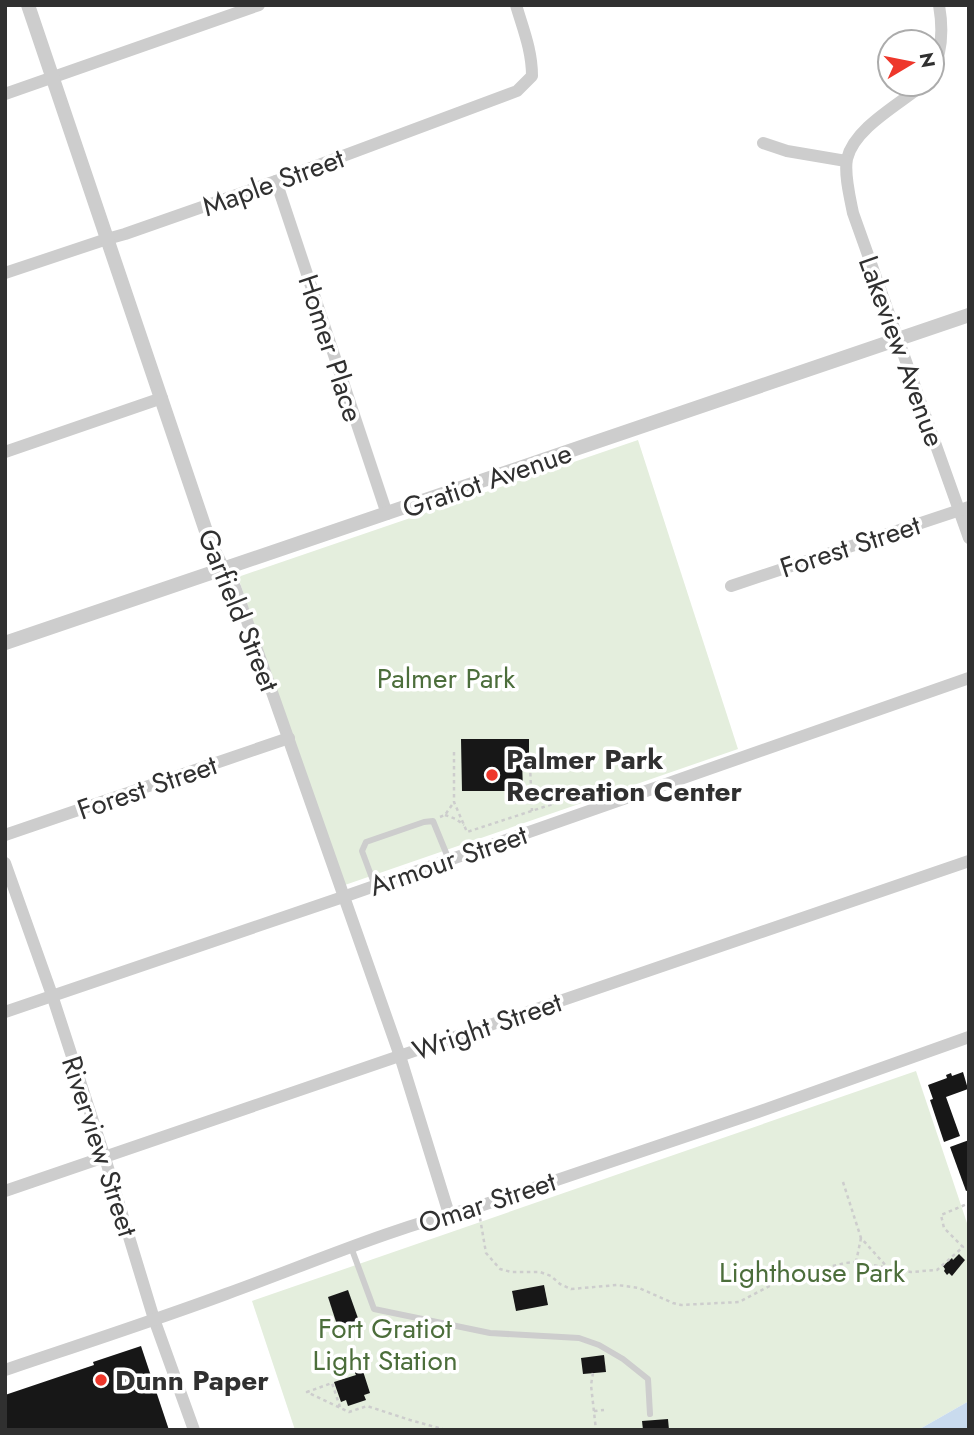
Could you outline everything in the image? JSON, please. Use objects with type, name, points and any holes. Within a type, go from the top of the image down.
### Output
[{"type":"street","name":"Garfield Street","points":[[28,5],[211,543],[235,587],[400,1056],[449,1214]]},
{"type":"street","points":[[5,94],[259,5]]},
{"type":"street","name":"Maple Street","points":[[5,273],[276,181],[508,96],[532,76],[530,51],[516,5]]},
{"type":"street","points":[[939,5],[940,28]]},
{"type":"street","points":[[763,143],[846,161],[852,145],[866,129],[908,98]]},
{"type":"street","name":"Lakeview Avenue","points":[[846,161],[853,213],[898,339],[964,509],[969,538]]},
{"type":"street","name":"Homer Place","points":[[276,181],[387,514]]},
{"type":"street","name":"Gratiot Avenue","points":[[5,643],[969,315]]},
{"type":"street","points":[[5,452],[162,398]]},
{"type":"street","name":"Forest Street","points":[[731,586],[964,509]]},
{"type":"street","name":"Armour Street","points":[[5,1012],[969,678]]},
{"type":"street","name":"Forest Street","points":[[5,835],[289,738]]},
{"type":"street","name":"Wright Street","points":[[5,1191],[969,861]]},
{"type":"street","name":"Riverview Street","points":[[5,863],[52,995],[154,1319],[194,1430]]},
{"type":"street","name":"Omar Street","points":[[5,1370],[225,1295],[351,1247],[758,1112],[969,1037]]},
{"type":"lane","points":[[375,886],[362,851],[366,842],[433,821],[449,860]]},
{"type":"lane","points":[[351,1247],[374,1309],[490,1333],[579,1338],[589,1341],[623,1359],[648,1379],[650,1414]]},
{"type":"path","points":[[454,752],[454,802],[467,832],[556,803]]},
{"type":"path","points":[[530,766],[532,811]]},
{"type":"path","points":[[433,821],[445,815],[454,802]]},
{"type":"path","points":[[445,815],[464,825]]},
{"type":"path","points":[[843,1182],[861,1238],[888,1268]]},
{"type":"path","points":[[477,1207],[486,1253],[500,1269],[511,1272],[540,1272],[571,1289],[617,1285],[639,1288],[681,1305],[730,1303],[747,1299],[785,1278],[845,1263],[856,1262],[911,1272],[937,1270],[963,1247],[944,1228],[941,1215],[967,1204]]},
{"type":"path","points":[[856,1262],[861,1238]]},
{"type":"path","points":[[593,1373],[596,1430]]},
{"type":"path","points":[[340,1407],[332,1384],[307,1392],[349,1412],[367,1406],[446,1430]]},
{"type":"path","points":[[359,1402],[361,1408]]},
{"type":"path","points":[[352,1404],[354,1410]]},
{"type":"path","points":[[594,1411],[604,1410]]},
{"type":"path","points":[[428,1426],[432,1430]]},
{"type":"green space","name":"Palmer Park","points":[[638,440],[738,749],[342,886],[238,577]]},
{"type":"green space","name":"Lighthouse Park","points":[[916,1071],[969,1229],[969,1401],[918,1430],[295,1430],[252,1301]]},
{"type":"water","points":[[969,1401],[969,1430],[918,1430]]},
{"type":"building","name":"Palmer Park Recreation Center","points":[[461,739],[529,739],[529,760],[522,760],[523,791],[462,791]]},
{"type":"building","points":[[963,1072],[968,1089],[946,1097],[960,1136],[944,1142],[930,1100],[933,1099],[928,1085],[947,1078],[946,1075],[951,1073],[952,1076]]},
{"type":"building","points":[[969,1140],[969,1190],[966,1191],[950,1147]]},
{"type":"building","points":[[959,1254],[965,1260],[952,1276],[949,1273],[947,1275],[943,1266]]},
{"type":"building","points":[[544,1285],[548,1305],[516,1311],[512,1291]]},
{"type":"building","points":[[348,1290],[359,1321],[338,1328],[328,1297]]},
{"type":"building","name":"Dunn Paper","points":[[141,1346],[169,1430],[5,1430],[5,1395]]},
{"type":"building","points":[[604,1355],[606,1372],[583,1374],[581,1358]]},
{"type":"building","points":[[362,1368],[370,1393],[364,1395],[366,1400],[348,1406],[346,1400],[341,1402],[334,1382],[356,1375],[354,1371]]},
{"type":"building","points":[[668,1419],[669,1430],[643,1430],[642,1421]]},
{"type":"place","name":"Palmer Park Recreation Center","points":[[492,775]]},
{"type":"place","name":"Dunn Paper","points":[[101,1380]]},
{"type":"park label","name":"Fort Gratiot Light Station","points":[[385,1344]]}]
